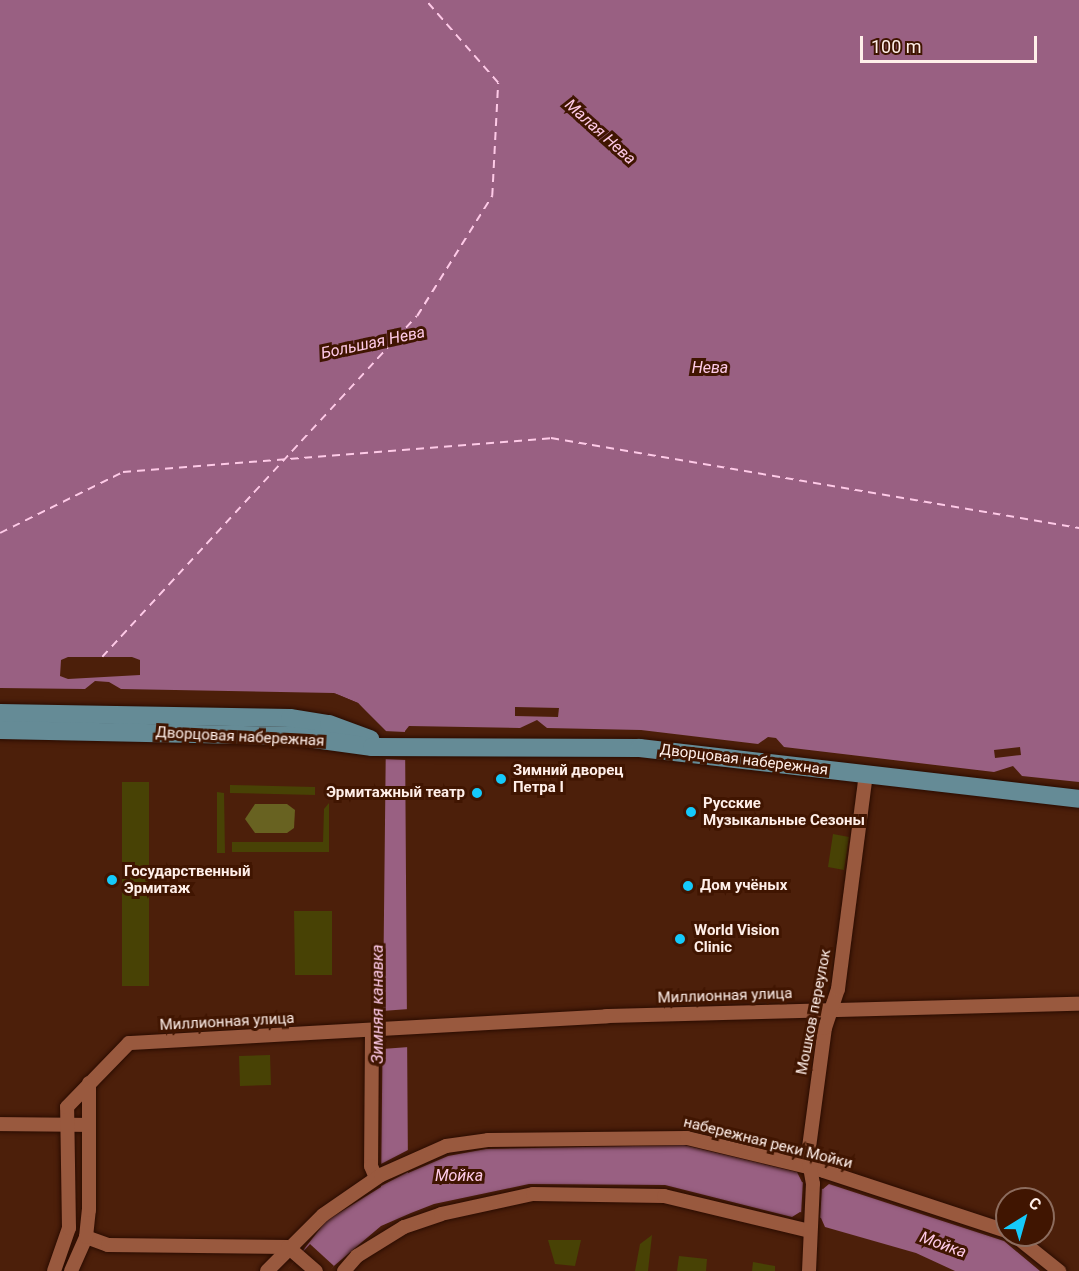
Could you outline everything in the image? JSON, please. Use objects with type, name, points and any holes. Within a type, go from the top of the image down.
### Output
[{"type":"main road","name":"Дворцовая набережная","points":[[0,713],[290,718],[329,724],[382,745]]},
{"type":"main road","name":"Дворцовая набережная","points":[[0,730],[292,736],[382,745],[640,748],[1079,799]]},
{"type":"street","name":"Мошков переулок","points":[[809,1271],[813,1184],[808,1155],[825,1028],[838,989],[866,774]]},
{"type":"street","name":"Миллионная улица","points":[[54,1271],[69,1228],[67,1107],[129,1043],[377,1031],[606,1016],[1079,1004]]},
{"type":"street","points":[[267,1271],[294,1252],[323,1215],[379,1177],[371,1166],[377,1031]]},
{"type":"street","points":[[71,1271],[86,1237],[89,1083]]},
{"type":"street","points":[[0,1124],[89,1125]]},
{"type":"street","name":"набережная реки Мойки","points":[[379,1177],[408,1161],[446,1146],[488,1140],[671,1137],[810,1167],[995,1227]]},
{"type":"street","points":[[344,1271],[357,1256],[404,1227],[441,1215],[533,1194],[664,1196],[810,1224]]},
{"type":"street","points":[[86,1237],[108,1245],[294,1252],[316,1271]]},
{"type":"street","points":[[1029,1247],[1059,1271]]},
{"type":"shaded area","points":[[122,782],[149,782],[149,986],[122,986]]},
{"type":"shaded area","points":[[230,785],[315,787],[315,795],[230,793]]},
{"type":"shaded area","points":[[217,792],[224,793],[225,853],[217,853]]},
{"type":"shaded area","points":[[329,803],[329,852],[232,852],[232,842],[323,842],[324,809]]},
{"type":"shaded area","points":[[255,804],[287,804],[295,810],[294,828],[287,833],[255,833],[245,819]]},
{"type":"shaded area","points":[[833,834],[849,837],[844,870],[828,867]]},
{"type":"shaded area","points":[[294,911],[332,911],[332,975],[295,975]]},
{"type":"shaded area","points":[[270,1055],[271,1085],[240,1086],[239,1056]]},
{"type":"shaded area","points":[[652,1235],[648,1271],[635,1271],[640,1244]]},
{"type":"shaded area","points":[[548,1240],[581,1240],[575,1266],[555,1264]]},
{"type":"shaded area","points":[[679,1256],[707,1259],[706,1271],[677,1271]]},
{"type":"shaded area","points":[[753,1262],[775,1266],[775,1271],[752,1271]]},
{"type":"water","name":"Нева","points":[[0,0],[1079,0],[1079,782],[1022,776],[1013,766],[994,772],[784,747],[776,738],[768,737],[758,744],[641,730],[547,728],[537,720],[520,728],[409,726],[405,731],[408,1173],[448,1156],[486,1149],[684,1145],[797,1172],[802,1182],[823,1189],[829,1184],[995,1238],[995,1247],[1011,1247],[1040,1271],[955,1271],[916,1253],[825,1227],[821,1218],[800,1212],[792,1217],[665,1185],[529,1184],[434,1204],[411,1213],[381,1226],[328,1271],[287,1271],[326,1221],[381,1187],[386,731],[358,703],[334,693],[121,689],[109,682],[95,681],[85,689],[0,688]]},
{"type":"pier","points":[[68,657],[132,657],[140,660],[140,675],[68,679],[60,676],[61,660]]},
{"type":"pier","points":[[334,693],[358,703],[377,724],[356,705]]},
{"type":"pier","points":[[515,707],[559,708],[558,717],[515,716]]},
{"type":"pier","points":[[384,731],[405,732],[407,760],[382,759]]},
{"type":"pier","points":[[1020,747],[1021,755],[995,758],[994,750]]},
{"type":"pier","points":[[409,1009],[409,1047],[382,1049],[382,1011]]},
{"type":"pier","points":[[408,1150],[408,1172],[381,1186],[381,1164]]},
{"type":"pier","points":[[803,1181],[822,1187],[820,1220],[801,1215]]},
{"type":"pier","points":[[310,1244],[334,1266],[329,1271],[286,1271]]},
{"type":"ferry route","points":[[102,657],[417,316],[492,196],[498,83],[425,0]]},
{"type":"ferry route","points":[[0,533],[123,472],[551,438],[1079,528]]},
{"type":"place","name":"Зимний дворец Петра I","points":[[501,779]]},
{"type":"place","name":"Эрмитажный театр","points":[[477,793]]},
{"type":"place","name":"Русские Музыкальные Сезоны","points":[[691,812]]},
{"type":"place","name":"Государственный Эрмитаж","points":[[112,880]]},
{"type":"place","name":"Дом учёных","points":[[688,886]]},
{"type":"place","name":"World Vision Clinic","points":[[680,939]]},
{"type":"water label","name":"Малая Нева","points":[[600,132]]},
{"type":"water label","name":"Большая Нева","points":[[373,343]]},
{"type":"water label","name":"Зимняя канавка","points":[[378,1004]]},
{"type":"water label","name":"Мойка","points":[[459,1176]]},
{"type":"water label","name":"Мойка","points":[[943,1245]]}]
